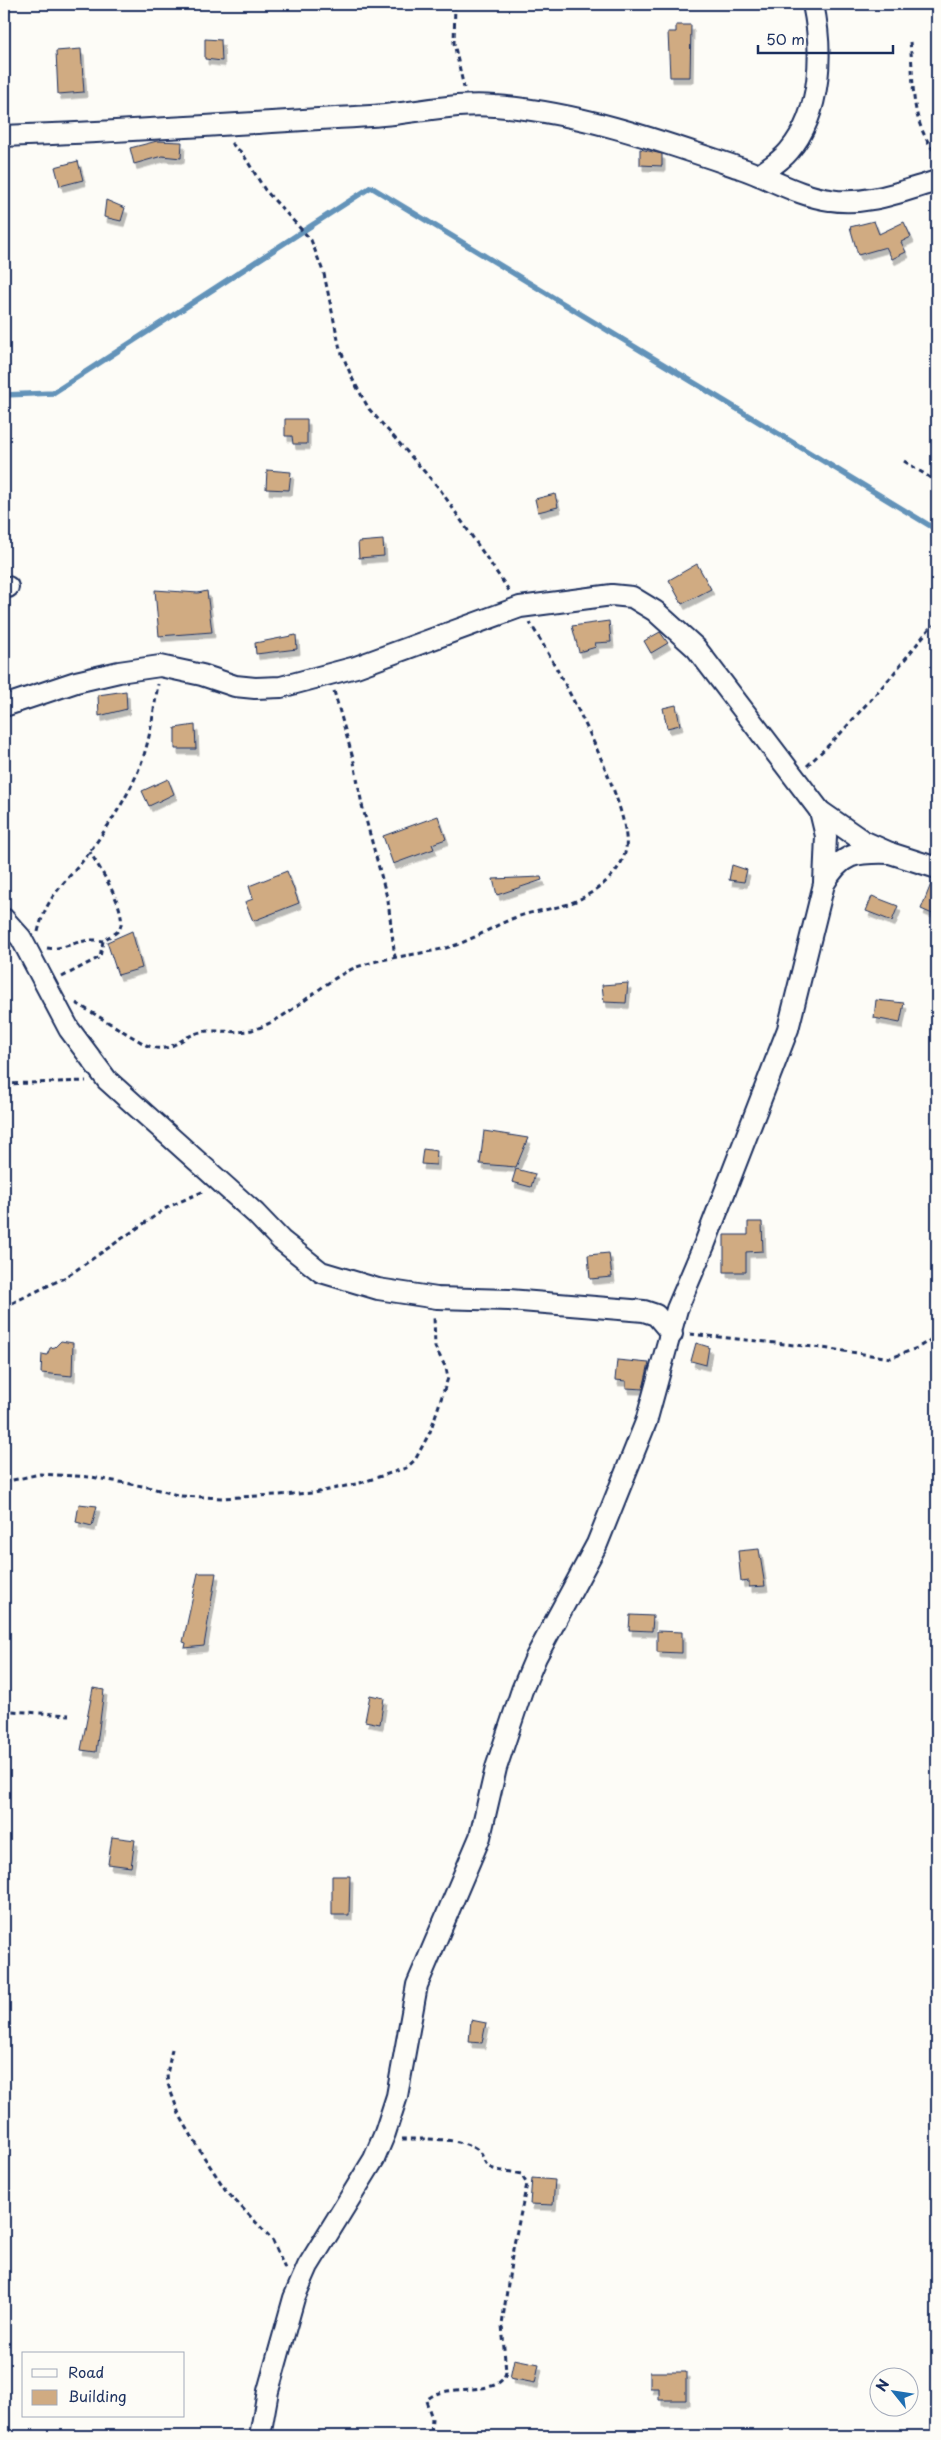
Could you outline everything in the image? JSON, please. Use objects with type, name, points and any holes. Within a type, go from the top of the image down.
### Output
[{"type":"street","points":[[759,175],[789,151],[803,127],[812,102],[819,64],[819,31],[814,4]]},
{"type":"street","points":[[4,136],[382,116],[469,105],[516,108],[594,123],[678,147],[759,175],[806,194],[829,200],[862,202],[937,181]]},
{"type":"street","points":[[4,706],[76,682],[119,672],[160,666],[202,675],[235,686],[255,688],[281,687],[356,667],[520,607],[612,595],[632,596],[655,611],[696,648],[820,811],[844,830],[890,853],[937,868]]},
{"type":"street","points":[[260,2436],[268,2391],[294,2298],[308,2266],[374,2159],[385,2133],[397,2096],[417,1985],[480,1838],[496,1768],[512,1716],[536,1657],[597,1544],[646,1422],[684,1290],[705,1244],[785,1035],[824,884],[826,836],[820,811]]},
{"type":"street","points":[[824,884],[831,871],[847,857],[860,853],[890,853]]},
{"type":"street","points":[[4,919],[34,950],[47,987],[69,1029],[107,1080],[220,1184],[255,1213],[281,1240],[322,1272],[378,1289],[437,1298],[510,1300],[637,1310],[656,1315],[672,1334]]},
{"type":"path","points":[[455,4],[454,43],[469,105]]},
{"type":"path","points":[[910,42],[916,118],[922,133],[937,155]]},
{"type":"path","points":[[47,987],[89,1009],[146,1045],[156,1049],[165,1049],[200,1032],[250,1030],[264,1025],[292,1010],[340,976],[357,967],[447,948],[524,914],[566,905],[580,899],[596,889],[616,871],[625,853],[628,837],[621,810],[591,738],[560,673],[492,562],[439,488],[369,410],[353,380],[340,349],[324,274],[311,240],[265,190],[243,154],[211,126]]},
{"type":"path","points":[[904,461],[937,482]]},
{"type":"path","points":[[794,778],[839,735],[929,629],[937,623]]},
{"type":"path","points":[[90,852],[122,914],[119,929],[103,941],[88,940],[34,950],[41,921],[51,897],[90,852],[130,789],[143,759],[151,728],[160,666]]},
{"type":"path","points":[[330,675],[354,762],[362,805],[388,902],[395,958]]},
{"type":"path","points":[[47,987],[95,960],[102,954],[103,941]]},
{"type":"path","points":[[4,1084],[107,1080]]},
{"type":"path","points":[[4,1308],[66,1277],[168,1207],[220,1184]]},
{"type":"path","points":[[4,1482],[40,1474],[92,1477],[148,1487],[181,1496],[223,1498],[314,1493],[351,1485],[406,1468],[415,1460],[430,1432],[448,1378],[446,1368],[437,1354],[433,1337],[437,1298]]},
{"type":"path","points":[[672,1334],[694,1334],[823,1348],[891,1358],[917,1348],[937,1336]]},
{"type":"path","points":[[4,1551],[4,1598]]},
{"type":"path","points":[[4,1708],[12,1711],[69,1715]]},
{"type":"path","points":[[172,2049],[167,2075],[168,2084],[179,2114],[227,2192],[272,2239],[283,2260],[294,2298]]},
{"type":"path","points":[[385,2133],[402,2139],[432,2138],[473,2147],[481,2153],[485,2163],[490,2167],[521,2174],[527,2184],[513,2249],[502,2325],[505,2378],[498,2385],[450,2391],[429,2398],[426,2404],[432,2418],[431,2436]]},
{"type":"building","points":[[676,25],[691,25],[690,77],[670,77],[668,32],[676,32]]},
{"type":"building","points":[[205,39],[221,40],[222,61],[205,59]]},
{"type":"building","points":[[81,49],[84,92],[58,94],[56,51]]},
{"type":"building","points":[[157,141],[182,142],[181,158],[162,156],[134,164],[130,148]]},
{"type":"building","points":[[640,149],[662,154],[662,166],[640,165]]},
{"type":"building","points":[[78,161],[83,180],[60,186],[55,167]]},
{"type":"building","points":[[106,200],[125,208],[121,221],[104,217]]},
{"type":"building","points":[[874,221],[879,234],[904,222],[911,237],[901,242],[906,252],[892,259],[886,247],[858,255],[850,227]]},
{"type":"building","points":[[285,419],[307,419],[307,444],[293,444],[292,436],[285,436]]},
{"type":"building","points":[[267,470],[291,472],[289,490],[266,489]]},
{"type":"building","points":[[555,494],[558,507],[538,512],[535,499]]},
{"type":"building","points":[[383,540],[384,556],[359,558],[358,542]]},
{"type":"building","points":[[697,564],[711,589],[682,604],[669,580]]},
{"type":"building","points":[[155,590],[198,593],[207,591],[212,632],[159,636]]},
{"type":"building","points":[[609,621],[611,642],[595,643],[596,647],[579,652],[572,626]]},
{"type":"building","points":[[660,632],[668,643],[651,653],[644,641]]},
{"type":"building","points":[[296,635],[297,649],[256,654],[255,643]]},
{"type":"building","points":[[126,691],[127,709],[99,716],[98,695]]},
{"type":"building","points":[[676,705],[680,725],[667,728],[663,708]]},
{"type":"building","points":[[195,725],[196,749],[175,749],[175,728]]},
{"type":"building","points":[[168,779],[174,794],[149,806],[142,791]]},
{"type":"building","points":[[438,816],[446,839],[432,844],[434,849],[393,864],[383,836]]},
{"type":"building","points":[[732,865],[747,870],[744,882],[729,880]]},
{"type":"building","points":[[287,871],[299,903],[253,921],[245,902],[253,899],[249,886]]},
{"type":"building","points":[[541,877],[542,880],[497,895],[493,879]]},
{"type":"building","points":[[933,879],[937,880],[937,916],[921,909]]},
{"type":"building","points":[[872,896],[898,906],[892,921],[866,911]]},
{"type":"building","points":[[132,931],[142,968],[118,975],[107,942]]},
{"type":"building","points":[[628,983],[626,1003],[604,1002],[602,985]]},
{"type":"building","points":[[876,1000],[904,1003],[900,1023],[874,1018]]},
{"type":"building","points":[[484,1131],[528,1138],[516,1167],[480,1164]]},
{"type":"building","points":[[423,1149],[437,1151],[436,1165],[421,1164]]},
{"type":"building","points":[[516,1169],[535,1174],[531,1187],[512,1182]]},
{"type":"building","points":[[748,1222],[762,1222],[763,1251],[746,1252],[746,1272],[724,1272],[724,1235],[748,1235]]},
{"type":"building","points":[[609,1253],[612,1277],[590,1279],[588,1255]]},
{"type":"building","points":[[61,1341],[73,1343],[72,1376],[41,1373],[42,1354],[47,1355],[50,1348],[55,1347]]},
{"type":"building","points":[[696,1343],[709,1347],[706,1365],[691,1361]]},
{"type":"building","points":[[617,1360],[649,1363],[643,1389],[626,1388],[626,1381],[615,1380]]},
{"type":"building","points":[[79,1504],[97,1506],[92,1526],[76,1522]]},
{"type":"building","points":[[759,1549],[765,1586],[749,1587],[749,1581],[741,1582],[738,1551]]},
{"type":"building","points":[[198,1573],[216,1573],[204,1646],[185,1648],[186,1643],[183,1642]]},
{"type":"building","points":[[630,1615],[653,1616],[652,1631],[629,1630]]},
{"type":"building","points":[[657,1631],[682,1632],[682,1653],[657,1652]]},
{"type":"building","points":[[93,1688],[104,1690],[96,1752],[81,1750]]},
{"type":"building","points":[[370,1695],[384,1698],[380,1724],[365,1721]]},
{"type":"building","points":[[112,1837],[135,1840],[131,1867],[108,1864]]},
{"type":"building","points":[[332,1876],[350,1876],[349,1915],[332,1915]]},
{"type":"building","points":[[471,2020],[486,2023],[482,2043],[469,2042]]},
{"type":"building","points":[[532,2178],[555,2180],[553,2205],[530,2204]]},
{"type":"building","points":[[514,2359],[539,2364],[535,2383],[510,2378]]},
{"type":"building","points":[[650,2372],[686,2372],[686,2400],[659,2400],[659,2388],[650,2388]]},
{"type":"waterway","points":[[4,395],[53,393],[371,187],[937,530]]}]
